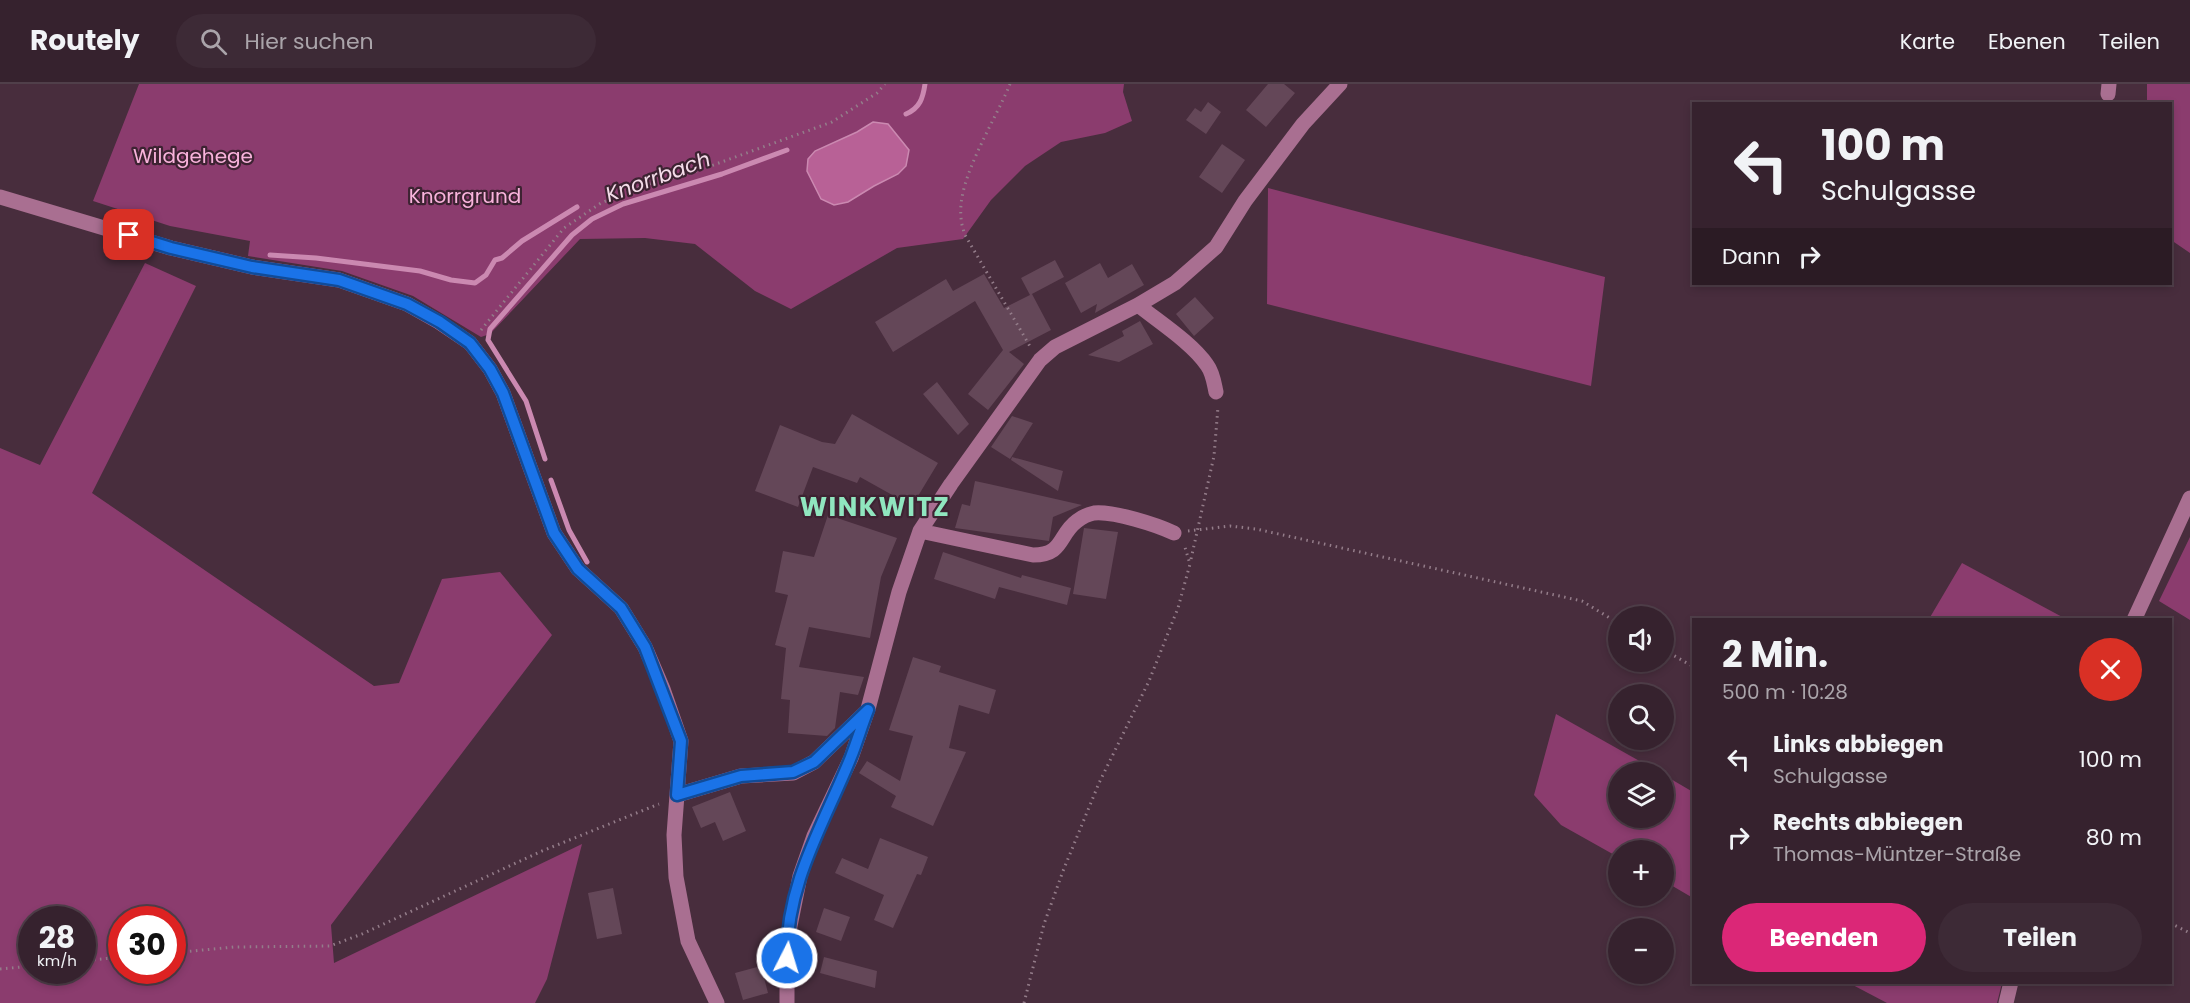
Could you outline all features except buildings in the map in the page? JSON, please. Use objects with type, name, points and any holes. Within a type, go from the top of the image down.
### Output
[{"type":"street","points":[[787,1003],[786,941],[800,876],[814,836],[850,758],[868,710],[899,592],[920,531],[1040,360],[1055,347],[1138,305],[1175,283],[1216,247],[1245,201],[1303,124],[1340,84]]},
{"type":"street","points":[[0,197],[171,248],[252,267],[339,280],[407,304],[440,322],[470,343],[490,369],[503,393],[554,533],[578,569],[621,608],[645,647],[681,741],[675,835],[676,877],[688,941],[717,1003]]},
{"type":"street","points":[[1138,305],[1188,345],[1207,364],[1214,378],[1216,392]]},
{"type":"street","points":[[2135,618],[2190,498]]},
{"type":"street","points":[[920,531],[1033,555],[1053,552],[1077,521],[1093,513],[1147,522],[1174,533]]},
{"type":"street","points":[[677,795],[741,776],[793,772],[814,762],[868,710]]},
{"type":"street","points":[[2007,1003],[2011,984]]},
{"type":"path","points":[[470,343],[564,228],[601,203],[645,185],[694,172],[832,122],[877,93],[885,84]]},
{"type":"path","points":[[1010,84],[969,177],[961,201],[961,216],[965,235],[1040,360]]},
{"type":"path","points":[[1024,1003],[1047,913],[1099,783],[1149,681],[1178,608],[1214,456],[1218,414],[1216,392]]},
{"type":"path","points":[[1174,533],[1230,526],[1256,529],[1582,602],[1608,617]]},
{"type":"path","points":[[1174,533],[1184,543],[1190,564]]},
{"type":"path","points":[[1674,656],[1692,667]]},
{"type":"path","points":[[186,952],[234,947],[330,946],[362,934],[542,851],[651,808],[677,795]]},
{"type":"path","points":[[2172,924],[2190,933]]},
{"type":"path","points":[[0,969],[18,967]]},
{"type":"green space","name":"Knorrgrund","points":[[139,84],[1124,84],[1123,92],[1132,121],[1105,133],[1061,142],[1025,166],[991,200],[963,239],[897,248],[791,309],[755,291],[695,244],[645,238],[580,239],[490,334],[481,337],[413,296],[342,271],[248,256],[250,241],[170,226],[93,201]]},
{"type":"green space","points":[[2147,84],[2190,84],[2190,253],[2172,241],[2172,102],[2147,102]]},
{"type":"green space","points":[[1268,188],[1605,277],[1591,386],[1267,304]]},
{"type":"green space","points":[[145,263],[196,286],[92,493],[374,686],[399,683],[442,579],[500,572],[552,635],[331,925],[334,963],[582,844],[547,979],[535,1003],[0,1003],[0,448],[40,465]]},
{"type":"green space","points":[[2190,537],[2190,620],[2159,601]]},
{"type":"green space","points":[[1962,563],[2064,618],[1930,618]]},
{"type":"green space","points":[[1556,714],[1608,743],[1608,750],[1620,750],[1641,762],[1608,762],[1608,828],[1674,828],[1674,781],[1692,791],[1692,897],[1674,887],[1674,840],[1608,840],[1608,851],[1561,825],[1534,795]]},
{"type":"green space","points":[[1851,984],[2002,984],[1997,1003],[1887,1003]]},
{"type":"shaded area","points":[[873,122],[888,124],[909,150],[906,166],[898,174],[848,202],[834,205],[821,199],[807,171],[808,159],[815,151]]},
{"type":"waterway","name":"Knorrbach","points":[[906,114],[915,109],[920,102],[925,84]]},
{"type":"waterway","name":"Knorrbach","points":[[545,459],[526,401],[488,340],[490,329],[572,235],[592,219],[623,204],[722,174],[787,150]]},
{"type":"waterway","points":[[270,255],[316,258],[420,271],[451,280],[475,283],[486,275],[495,260],[502,258],[522,241],[577,207]]},
{"type":"waterway","points":[[551,480],[569,530],[587,562]]},
{"type":"district","name":"WINKWITZ","points":[[875,507]]},
{"type":"route","points":[[129,235],[171,248],[252,267],[339,280],[407,304],[440,322],[470,343],[490,369],[503,393],[554,533],[578,569],[621,608],[645,647],[681,741],[677,795],[741,776],[793,772],[814,762],[868,710],[850,758],[814,836],[800,876],[786,941],[787,958]]},
{"type":"park label","name":"Wildgehege","points":[[193,156]]}]
